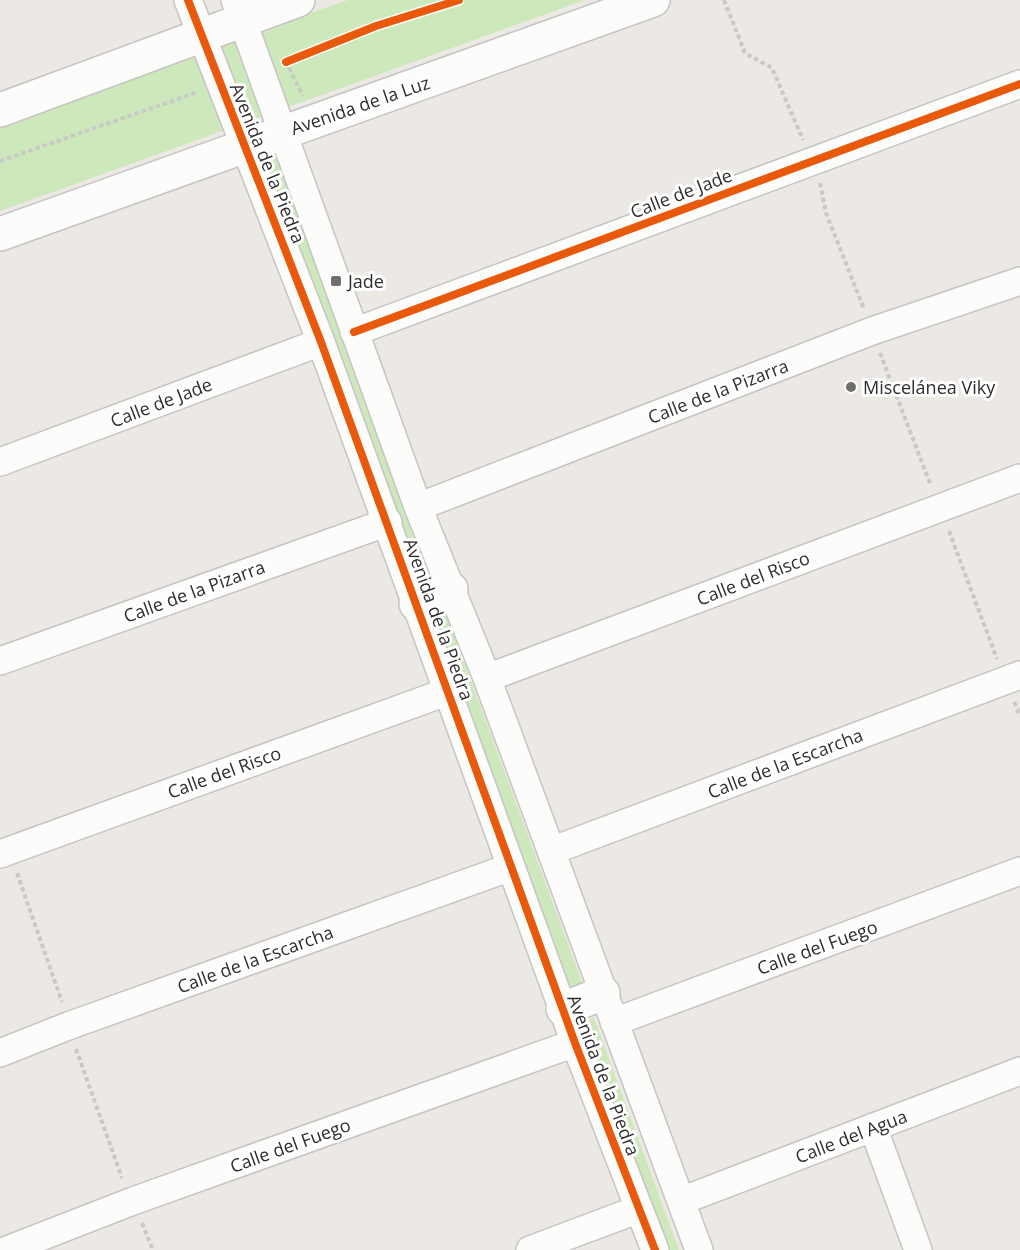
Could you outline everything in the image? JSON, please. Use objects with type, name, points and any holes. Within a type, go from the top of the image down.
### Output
[{"type":"main road","points":[[0,110],[201,35],[239,10],[298,0]]},
{"type":"main road","name":"Avenida de la Luz","points":[[0,234],[653,0]]},
{"type":"main road","points":[[416,604],[451,589]]},
{"type":"main road","points":[[563,1009],[608,1008]]},
{"type":"street","name":"Avenida de la Piedra","points":[[188,0],[246,144],[321,342],[575,1043],[655,1250]]},
{"type":"street","name":"Avenida de la Piedra","points":[[239,10],[418,507],[487,678],[699,1250]]},
{"type":"street","name":"Calle de Jade","points":[[354,332],[1020,84]]},
{"type":"street","name":"Calle de la Pizarra","points":[[418,507],[872,331],[1020,280]]},
{"type":"street","name":"Calle de Jade","points":[[0,462],[321,342]]},
{"type":"street","name":"Calle del Risco","points":[[487,678],[1020,478]]},
{"type":"street","name":"Calle de la Pizarra","points":[[0,661],[388,522]]},
{"type":"street","name":"Calle de la Escarcha","points":[[551,851],[1020,675]]},
{"type":"street","name":"Calle del Risco","points":[[0,854],[449,691]]},
{"type":"street","name":"Calle de la Escarcha","points":[[0,1053],[79,1022],[511,867]]},
{"type":"street","name":"Calle del Fuego","points":[[608,1008],[1020,871]]},
{"type":"street","name":"Calle del Fuego","points":[[7,1250],[133,1201],[575,1043]]},
{"type":"street","name":"Calle del Agua","points":[[681,1201],[1020,1071]]},
{"type":"street","points":[[873,1127],[918,1250]]},
{"type":"street","points":[[530,1250],[639,1209]]},
{"type":"path","points":[[724,0],[744,53],[772,68],[794,122]]},
{"type":"path","points":[[0,161],[197,93]]},
{"type":"path","points":[[819,179],[826,213],[862,305]]},
{"type":"path","points":[[886,369],[912,442],[940,507]]},
{"type":"path","points":[[951,536],[995,655]]},
{"type":"green space","points":[[348,0],[585,0],[0,211],[0,126],[168,62]]},
{"type":"green space","points":[[284,147],[445,590],[417,600],[255,159]]},
{"type":"green space","points":[[446,613],[583,985],[566,991],[429,619]]},
{"type":"green space","points":[[594,1018],[679,1250],[661,1250],[574,1026]]},
{"type":"cycle path","points":[[188,0],[321,342],[575,1043],[655,1250]]},
{"type":"cycle path","points":[[286,62],[376,26],[459,0]]},
{"type":"cycle path","points":[[354,332],[1020,84]]},
{"type":"place","name":"Jade","points":[[336,281]]},
{"type":"place","name":"Miscelánea Viky","points":[[851,387]]}]
